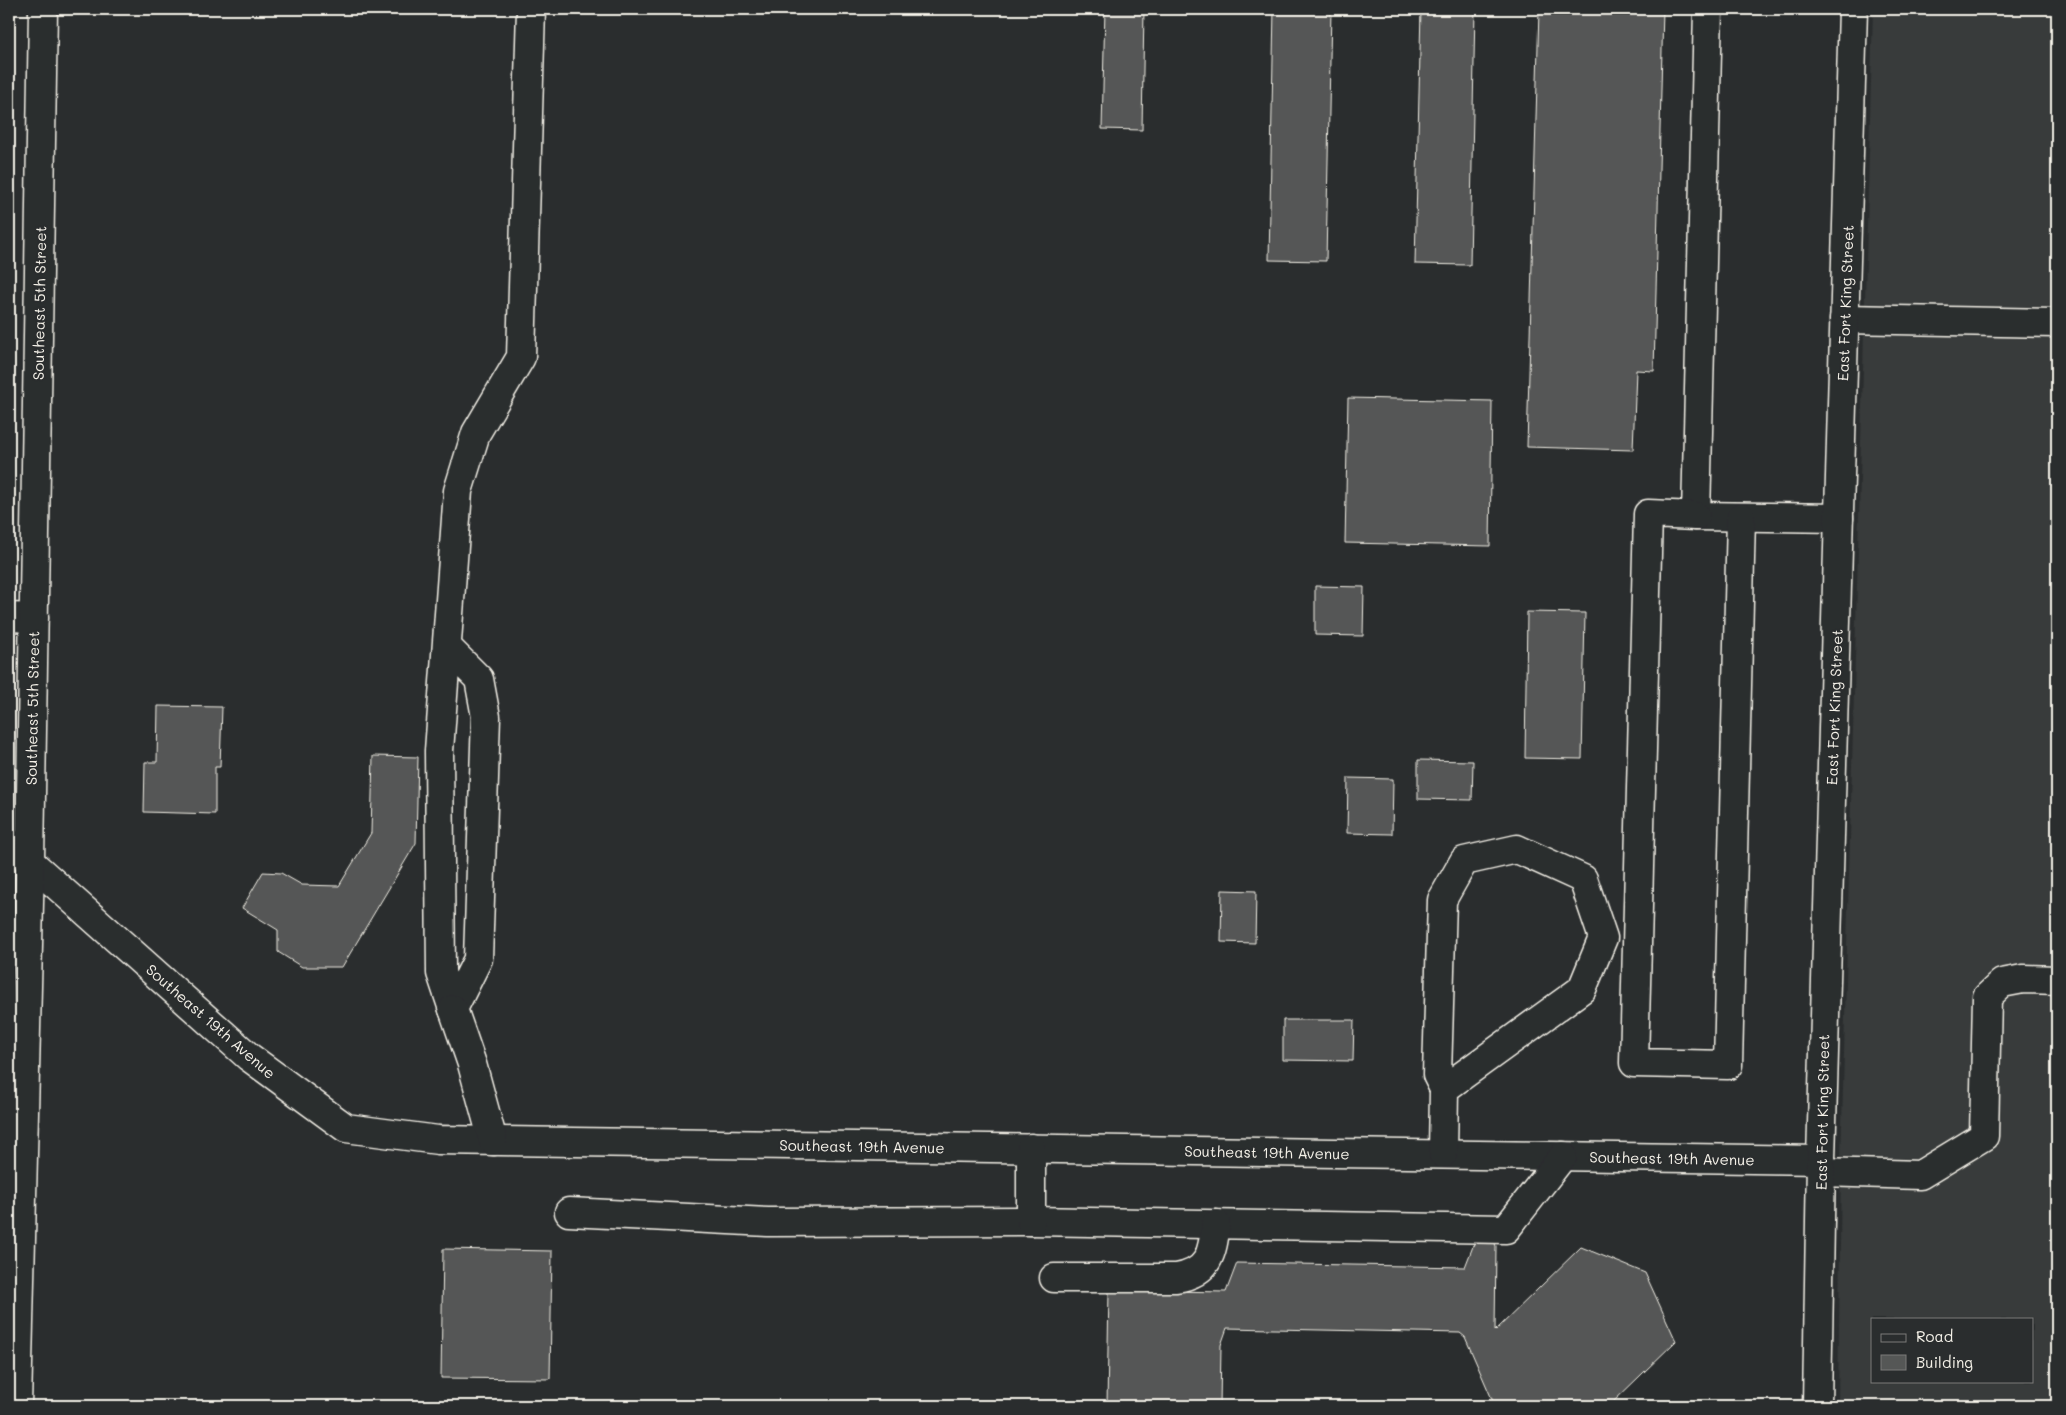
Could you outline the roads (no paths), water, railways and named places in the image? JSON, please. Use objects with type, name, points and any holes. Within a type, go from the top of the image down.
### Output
[{"type":"street","name":"Southeast 5th Street","points":[[17,1406],[30,861],[21,618],[43,9]]},
{"type":"street","points":[[493,1141],[472,1064],[440,973],[439,751],[458,491],[476,433],[521,357],[531,9]]},
{"type":"street","points":[[1696,516],[1708,9]]},
{"type":"street","name":"East Fort King Street","points":[[1817,1406],[1821,1166],[1853,9]]},
{"type":"street","points":[[1844,319],[2057,323]]},
{"type":"street","points":[[1741,516],[1728,1065],[1634,1063],[1648,514],[1839,518]]},
{"type":"street","points":[[447,647],[479,679],[486,717],[478,959],[453,1009]]},
{"type":"street","name":"Southeast 19th Avenue","points":[[9,844],[249,1057],[346,1128],[438,1140],[1563,1156],[1821,1166],[1920,1175],[1984,1136],[1987,997],[2002,983],[2023,979],[2057,980]]},
{"type":"street","points":[[1443,1154],[1444,1089],[1437,1075],[1442,900],[1464,861],[1517,849],[1583,879],[1603,938],[1582,988],[1444,1089]]},
{"type":"street","points":[[1031,1148],[1031,1221]]},
{"type":"street","points":[[569,1212],[768,1222],[1031,1221],[1506,1229],[1563,1156]]},
{"type":"street","points":[[1054,1278],[1176,1278],[1189,1276],[1200,1270],[1208,1260],[1212,1249],[1216,1224]]}]
